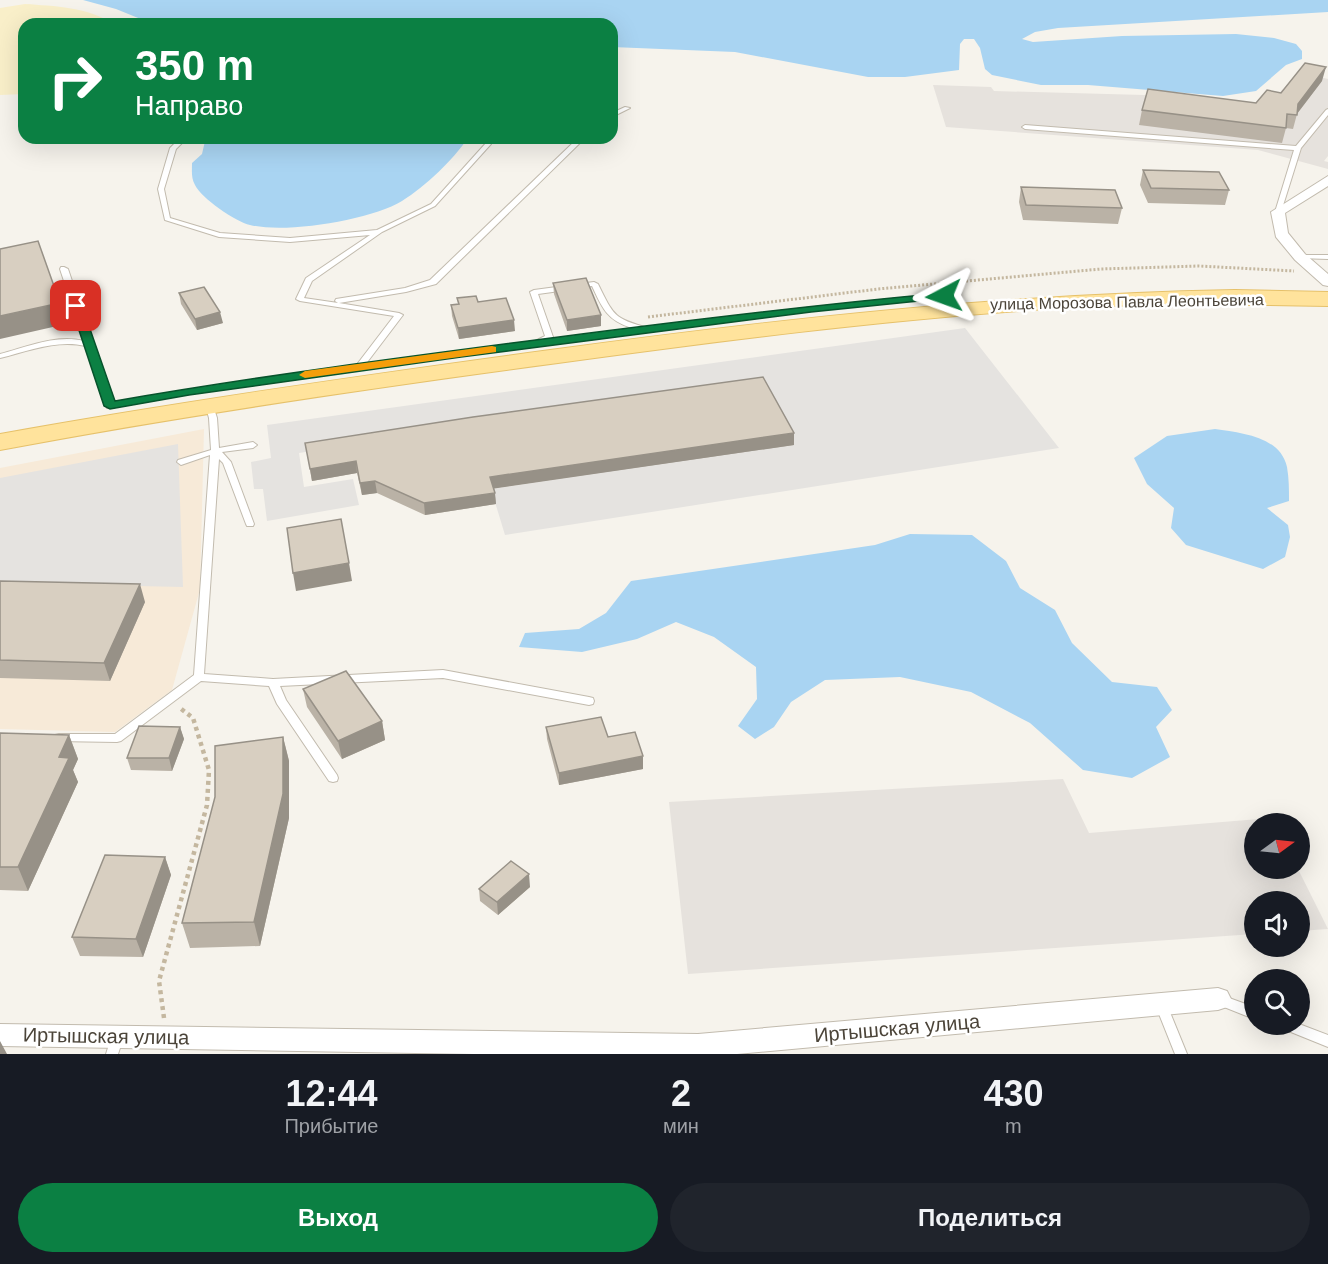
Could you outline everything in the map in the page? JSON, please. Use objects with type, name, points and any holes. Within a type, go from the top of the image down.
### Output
[{"type":"main road","name":"улица Морозова Павла Леонтьевича","points":[[0,425],[359,367],[811,308],[983,293],[1324,279]]},
{"type":"main road","name":"улица Морозова Павла Леонтьевича","points":[[0,442],[209,404],[722,333],[917,311],[989,305],[1161,298],[1328,299]]},
{"type":"street","points":[[1324,279],[1300,257],[1281,234],[1278,212],[1328,180]]},
{"type":"street","name":"Иртышская улица","points":[[0,1035],[115,1045],[167,1036],[698,1050],[1218,999]]},
{"type":"lane","points":[[618,112],[627,108]]},
{"type":"lane","points":[[1278,212],[1298,148],[1328,111]]},
{"type":"lane","points":[[1025,127],[1298,148]]},
{"type":"lane","points":[[177,144],[173,148],[161,189],[167,219],[219,235],[290,240],[380,231]]},
{"type":"lane","points":[[359,367],[399,315],[300,298],[309,280],[380,231],[433,206],[488,144]]},
{"type":"lane","points":[[328,303],[406,290],[433,282],[576,144]]},
{"type":"lane","points":[[1300,257],[1328,257]]},
{"type":"lane","points":[[64,268],[110,406]]},
{"type":"lane","points":[[538,343],[549,337],[534,292],[594,284],[610,317],[615,321],[645,330]]},
{"type":"lane","points":[[0,356],[67,341],[79,340],[89,344]]},
{"type":"lane","points":[[199,678],[215,451],[213,418],[209,404]]},
{"type":"lane","points":[[181,462],[215,451],[253,445]]},
{"type":"lane","points":[[215,451],[227,462],[250,524]]},
{"type":"lane","points":[[48,739],[117,738],[199,678],[273,683],[443,674],[589,701]]},
{"type":"lane","points":[[273,683],[281,701],[333,778]]},
{"type":"lane","points":[[1218,999],[1244,1008]]},
{"type":"lane","points":[[1161,1004],[1181,1054]]},
{"type":"lane","points":[[1310,1034],[1328,1041]]},
{"type":"path","points":[[615,321],[878,289],[1101,269],[1199,266],[1257,270],[1324,279]]},
{"type":"path","points":[[167,1036],[159,981],[207,805],[210,770],[192,718],[177,706]]},
{"type":"shaded area","points":[[1308,74],[1328,79],[1328,156],[1324,161],[1328,162],[1328,169],[1258,150],[946,127],[933,85],[991,87],[994,91],[1144,95],[1265,107],[1287,85],[1296,86]]},
{"type":"shaded area","points":[[965,328],[1059,448],[505,535],[491,489],[793,444],[413,435],[299,453],[304,487],[353,479],[359,505],[267,521],[263,489],[254,489],[251,462],[271,458],[267,425]]},
{"type":"shaded area","points":[[204,429],[200,589],[172,690],[115,732],[0,729],[0,468]]},
{"type":"shaded area","points":[[178,444],[183,587],[0,583],[0,478]]},
{"type":"shaded area","points":[[1063,779],[1089,833],[1244,820],[1244,879],[1303,879],[1309,891],[1244,891],[1244,935],[688,974],[669,802]]},
{"type":"shaded area","points":[[1310,893],[1328,929],[1310,930]]},
{"type":"sand","points":[[25,4],[59,7],[104,18],[18,18],[18,94],[0,95],[0,8]]},
{"type":"water","points":[[83,0],[1328,0],[1328,12],[1058,28],[1035,32],[1022,39],[1033,42],[1122,36],[1236,34],[1274,38],[1296,44],[1302,51],[1302,59],[1286,65],[1256,91],[1223,96],[1088,85],[1041,85],[992,75],[985,69],[980,48],[974,39],[964,39],[960,44],[959,70],[905,77],[868,77],[735,52],[618,47],[618,18],[138,18]]},
{"type":"water","points":[[204,144],[463,144],[429,181],[402,201],[388,208],[328,224],[285,228],[244,223],[219,209],[204,196],[195,185],[192,174],[192,163],[202,154]]},
{"type":"water","points":[[1215,429],[1268,442],[1283,457],[1287,467],[1289,501],[1267,508],[1288,525],[1290,537],[1285,557],[1263,569],[1186,545],[1171,528],[1174,508],[1147,484],[1134,458],[1167,436]]},
{"type":"water","points":[[910,534],[972,535],[1006,561],[1020,588],[1055,610],[1072,643],[1112,682],[1157,687],[1172,710],[1156,727],[1170,757],[1132,778],[1083,770],[1030,723],[971,692],[900,677],[825,680],[791,702],[774,727],[755,739],[738,726],[757,699],[756,667],[714,637],[676,622],[637,639],[582,652],[519,647],[525,633],[579,629],[606,613],[631,581],[875,545]]},
{"type":"building","points":[[1305,63],[1326,67],[1298,104],[1297,115],[1287,114],[1286,128],[1142,110],[1148,89],[1256,103],[1267,90],[1281,93]]},
{"type":"building","points":[[1143,170],[1219,172],[1229,190],[1151,188]]},
{"type":"building","points":[[1021,187],[1115,190],[1122,208],[1026,205]]},
{"type":"building","points":[[38,241],[60,303],[0,316],[0,249]]},
{"type":"building","points":[[586,278],[601,315],[567,320],[553,283]]},
{"type":"building","points":[[204,287],[220,312],[195,319],[179,293]]},
{"type":"building","points":[[476,296],[478,302],[506,298],[514,320],[458,328],[451,305],[459,304],[457,298]]},
{"type":"building","points":[[763,377],[794,433],[490,477],[495,493],[424,503],[375,481],[360,483],[356,461],[310,469],[305,443],[473,417]]},
{"type":"building","points":[[341,519],[349,563],[293,573],[287,528]]},
{"type":"building","points":[[0,581],[140,584],[104,663],[0,660]]},
{"type":"building","points":[[346,671],[382,721],[338,741],[303,689]]},
{"type":"building","points":[[601,717],[608,737],[635,732],[643,756],[559,773],[546,727]]},
{"type":"building","points":[[139,726],[180,727],[169,758],[127,758]]},
{"type":"building","points":[[0,733],[69,735],[59,757],[69,758],[18,867],[0,867]]},
{"type":"building","points":[[283,737],[283,794],[254,922],[182,923],[215,797],[215,746]]},
{"type":"building","points":[[105,855],[165,857],[136,939],[72,937]]},
{"type":"building","points":[[511,861],[529,874],[497,902],[479,889]]},
{"type":"slow traffic","points":[[305,375],[492,349]]},
{"type":"route","points":[[76,306],[110,406],[189,392],[461,353],[811,308],[944,296]]}]
